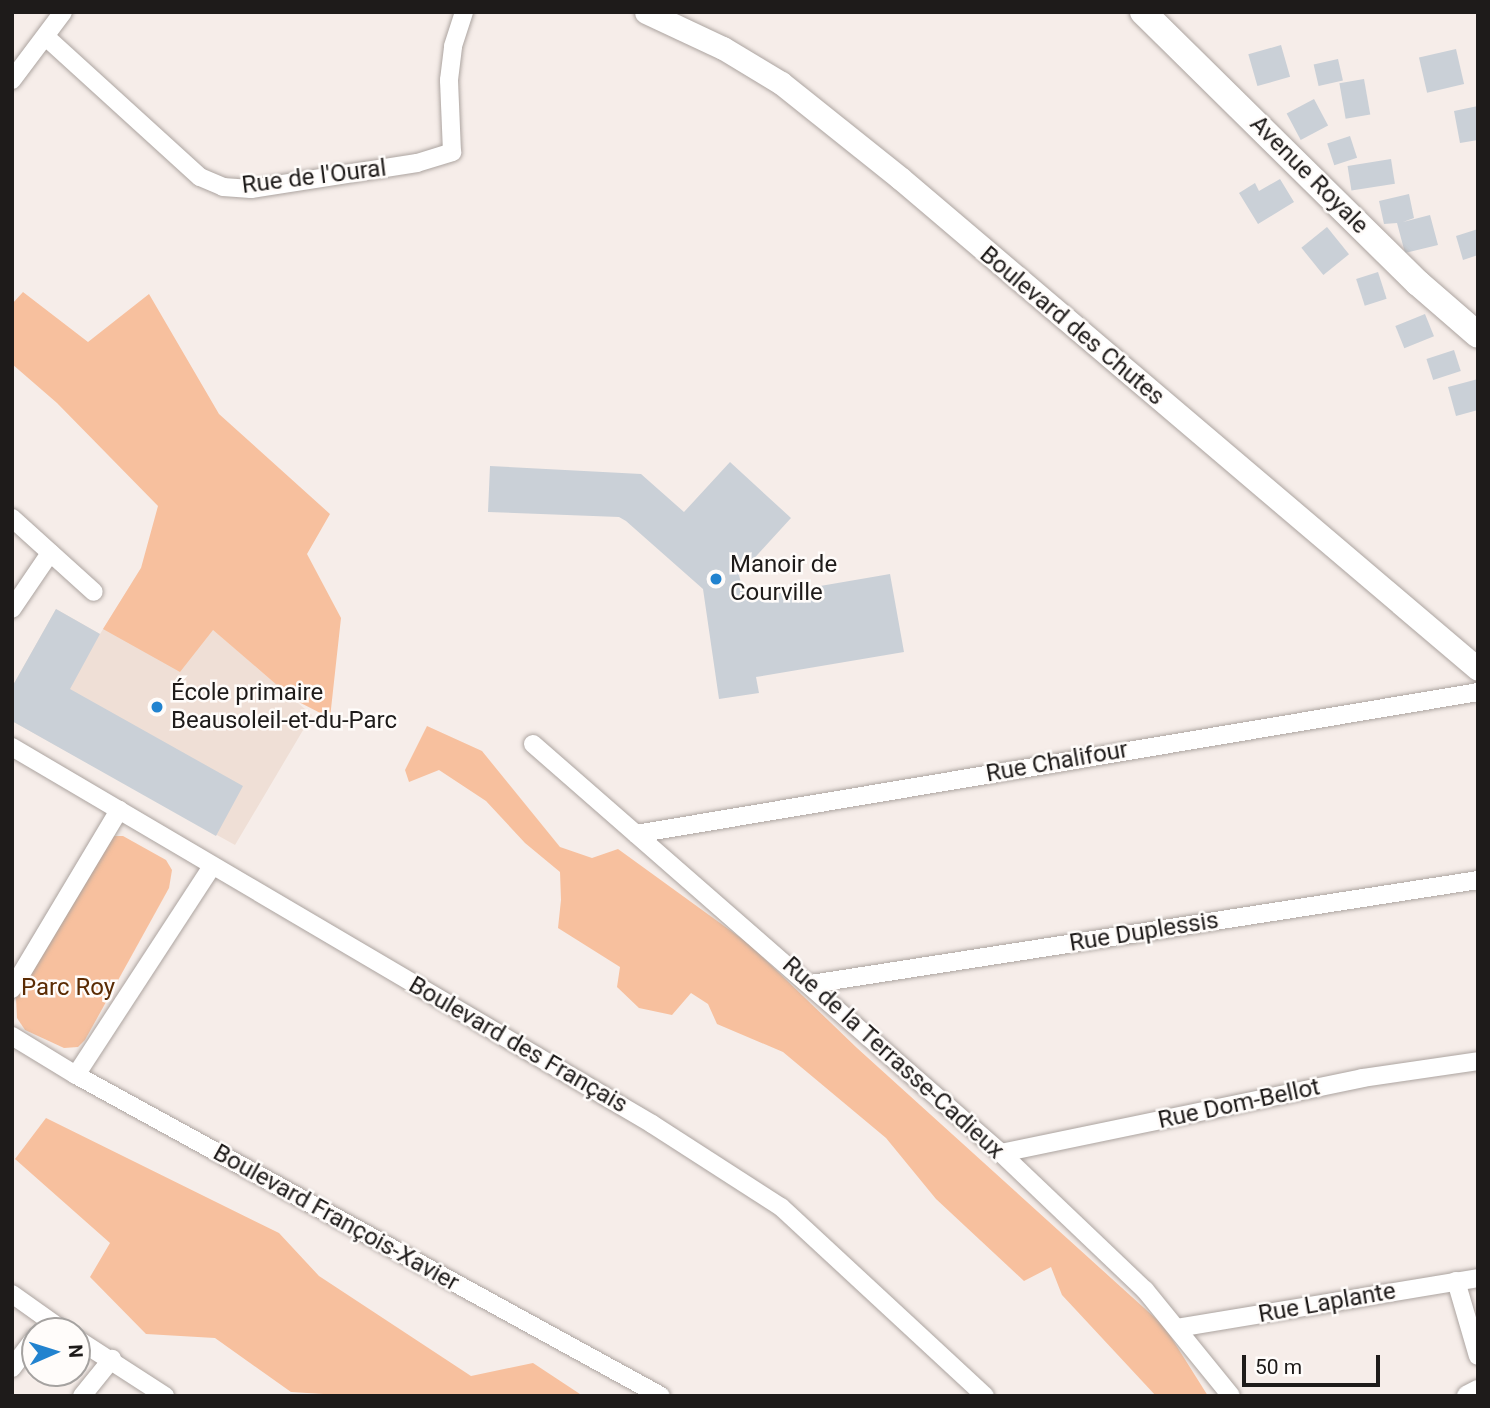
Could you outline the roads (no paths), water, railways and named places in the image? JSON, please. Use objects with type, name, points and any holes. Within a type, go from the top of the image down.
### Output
[{"type":"main road","name":"Avenue Royale","points":[[1143,12],[1418,283],[1478,335]]},
{"type":"street","points":[[12,80],[63,12]]},
{"type":"street","name":"Rue de l'Oural","points":[[46,37],[200,177],[223,187],[251,189],[417,163],[452,152],[449,80],[453,46],[464,12]]},
{"type":"street","name":"Boulevard des Chutes","points":[[646,12],[723,48],[792,91],[900,178],[1478,669]]},
{"type":"street","points":[[12,518],[94,592]]},
{"type":"street","points":[[12,609],[50,553]]},
{"type":"street","name":"Rue Chalifour","points":[[636,834],[1478,692]]},
{"type":"street","name":"Rue de la Terrasse-Cadieux","points":[[533,744],[811,984],[1001,1153],[1144,1290],[1231,1396]]},
{"type":"street","name":"Boulevard des Français","points":[[12,747],[652,1124],[781,1207],[985,1396]]},
{"type":"street","points":[[12,989],[119,810]]},
{"type":"street","points":[[76,1075],[212,866]]},
{"type":"street","name":"Rue Duplessis","points":[[811,984],[1478,880]]},
{"type":"street","name":"Boulevard François-Xavier","points":[[12,1036],[76,1075],[661,1396]]},
{"type":"street","name":"Rue Dom-Bellot","points":[[1001,1153],[1362,1078],[1478,1061]]},
{"type":"street","name":"Rue Laplante","points":[[1177,1328],[1478,1278]]},
{"type":"street","points":[[1456,1281],[1478,1356]]},
{"type":"street","points":[[12,1294],[34,1317]]},
{"type":"street","points":[[91,1347],[165,1396]]},
{"type":"street","points":[[82,1396],[112,1359]]},
{"type":"street","points":[[1468,1396],[1478,1391]]},
{"type":"place","name":"Manoir de Courville","points":[[716,579]]},
{"type":"place","name":"École primaire Beausoleil-et-du-Parc","points":[[157,707]]},
{"type":"park label","name":"Parc Roy","points":[[68,988]]}]
